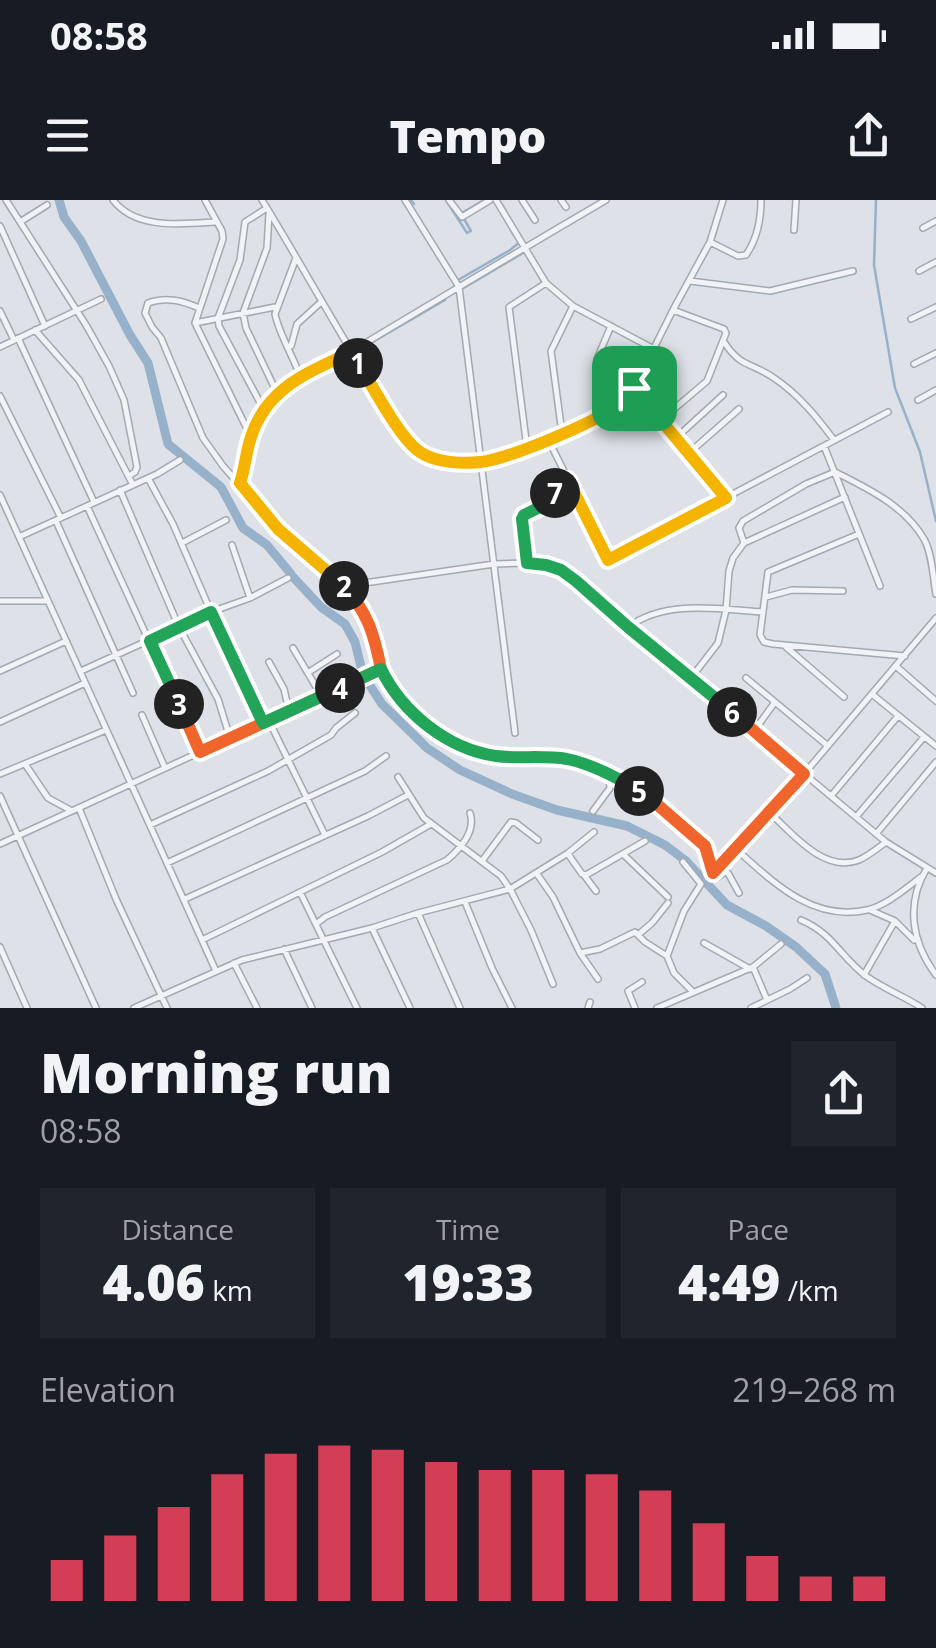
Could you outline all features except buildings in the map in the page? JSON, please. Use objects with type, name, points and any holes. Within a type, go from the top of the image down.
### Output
[{"type":"street","points":[[6,200],[109,366],[124,400],[137,467],[129,476]]},
{"type":"street","points":[[114,200],[126,213],[142,220],[215,222]]},
{"type":"street","points":[[205,200],[222,231],[222,248],[195,323],[251,436]]},
{"type":"street","points":[[262,200],[409,442],[426,456],[481,462],[527,448],[604,414],[634,388],[710,242],[724,200]]},
{"type":"street","points":[[405,200],[458,286],[515,732]]},
{"type":"street","points":[[449,200],[462,217],[493,200],[546,283],[573,306],[653,349]]},
{"type":"street","points":[[522,200],[534,220]]},
{"type":"street","points":[[561,200],[566,207]]},
{"type":"street","points":[[240,483],[251,436],[276,392],[351,352],[606,200]]},
{"type":"street","points":[[710,242],[738,256],[746,255],[754,242],[762,200]]},
{"type":"street","points":[[794,230],[796,200]]},
{"type":"street","points":[[20,222],[47,206]]},
{"type":"street","points":[[268,210],[267,248],[243,312],[246,328],[276,392]]},
{"type":"street","points":[[264,410],[218,318],[240,260],[245,222],[268,210]]},
{"type":"street","points":[[923,228],[936,221]]},
{"type":"street","points":[[0,226],[45,326]]},
{"type":"street","points":[[296,258],[277,307],[276,322],[300,377]]},
{"type":"street","points":[[919,271],[936,262]]},
{"type":"street","points":[[690,281],[770,291],[853,271]]},
{"type":"street","points":[[527,448],[509,308],[546,283]]},
{"type":"street","points":[[0,347],[102,299]]},
{"type":"street","points":[[199,308],[154,300],[148,303],[146,313],[161,338],[203,438],[278,529],[344,586],[360,605],[381,669],[402,702],[443,736],[465,747],[493,756],[567,760],[609,776],[652,800],[694,836],[708,852],[713,873],[728,873],[739,893]]},
{"type":"street","points":[[290,348],[297,324],[321,302]]},
{"type":"street","points":[[562,434],[551,352],[573,306]]},
{"type":"street","points":[[195,323],[277,307]]},
{"type":"street","points":[[911,320],[936,307]]},
{"type":"street","points":[[661,420],[707,381],[726,333],[724,328],[673,310]]},
{"type":"street","points":[[0,311],[16,339],[200,752]]},
{"type":"street","points":[[604,414],[597,359],[611,326]]},
{"type":"street","points":[[35,330],[79,380],[133,485]]},
{"type":"street","points":[[724,342],[738,360],[773,377],[803,400],[834,440]]},
{"type":"street","points":[[914,364],[936,353]]},
{"type":"street","points":[[634,388],[726,498]]},
{"type":"street","points":[[918,400],[936,390]]},
{"type":"street","points":[[676,438],[723,395]]},
{"type":"street","points":[[0,396],[133,693]]},
{"type":"street","points":[[688,454],[739,409]]},
{"type":"street","points":[[548,439],[608,560],[888,412]]},
{"type":"street","points":[[824,446],[880,586]]},
{"type":"street","points":[[19,537],[180,460]]},
{"type":"street","points":[[744,543],[740,528],[743,521],[806,484],[835,472]]},
{"type":"street","points":[[835,472],[888,502],[926,541],[936,594]]},
{"type":"street","points":[[148,478],[324,835]]},
{"type":"street","points":[[527,563],[524,515],[542,506],[568,480]]},
{"type":"street","points":[[120,490],[180,627],[218,699],[230,738]]},
{"type":"street","points":[[0,495],[216,971]]},
{"type":"street","points":[[691,678],[718,643],[732,558],[744,543],[845,498]]},
{"type":"street","points":[[182,544],[226,520]]},
{"type":"street","points":[[859,534],[767,575],[760,636],[764,642],[905,656]]},
{"type":"street","points":[[232,545],[250,598]]},
{"type":"street","points":[[344,586],[494,564],[527,563],[561,570],[876,834],[936,873]]},
{"type":"street","points":[[80,672],[288,578]]},
{"type":"street","points":[[766,597],[792,590],[843,591]]},
{"type":"street","points":[[0,601],[48,601]]},
{"type":"street","points":[[628,627],[663,610],[763,612]]},
{"type":"street","points":[[713,873],[804,774],[936,618]]},
{"type":"street","points":[[0,671],[66,641]]},
{"type":"street","points":[[783,644],[844,697]]},
{"type":"street","points":[[294,648],[322,697]]},
{"type":"street","points":[[309,672],[337,654]]},
{"type":"street","points":[[269,662],[284,689],[288,712]]},
{"type":"street","points":[[896,666],[936,701]]},
{"type":"street","points":[[0,844],[381,669]]},
{"type":"street","points":[[746,678],[828,746]]},
{"type":"street","points":[[0,722],[85,683]]},
{"type":"street","points":[[873,695],[936,746]]},
{"type":"street","points":[[754,730],[775,702]]},
{"type":"street","points":[[150,825],[268,771],[331,735],[355,713]]},
{"type":"street","points":[[142,715],[165,768]]},
{"type":"street","points":[[831,796],[898,716]]},
{"type":"street","points":[[0,774],[106,730]]},
{"type":"street","points":[[856,817],[924,737]]},
{"type":"street","points":[[167,863],[365,772],[386,756]]},
{"type":"street","points":[[876,834],[936,762]]},
{"type":"street","points":[[24,764],[48,798],[76,809],[167,1008]]},
{"type":"street","points":[[593,811],[610,788],[609,776]]},
{"type":"street","points":[[398,777],[431,824],[501,876],[531,930],[553,984]]},
{"type":"street","points":[[184,900],[408,795]]},
{"type":"street","points":[[0,796],[96,1008]]},
{"type":"street","points":[[768,812],[810,849],[834,861],[858,861],[886,842]]},
{"type":"street","points":[[316,924],[447,860],[461,848],[472,821],[470,813]]},
{"type":"street","points":[[482,861],[511,822],[538,840]]},
{"type":"street","points":[[202,940],[431,824]]},
{"type":"street","points":[[134,1008],[234,963],[510,889],[568,854],[594,832]]},
{"type":"street","points":[[584,875],[645,841]]},
{"type":"street","points":[[736,850],[781,889],[812,906],[842,912],[868,910],[888,901],[927,868]]},
{"type":"street","points":[[568,854],[596,890]]},
{"type":"street","points":[[623,854],[668,900],[652,924],[639,934]]},
{"type":"street","points":[[667,956],[684,911],[701,884],[683,862]]},
{"type":"street","points":[[536,873],[553,896],[580,953],[598,979]]},
{"type":"street","points":[[916,942],[914,913],[921,877]]},
{"type":"street","points":[[300,892],[357,1008]]},
{"type":"street","points":[[464,902],[512,1008]]},
{"type":"street","points":[[868,910],[895,922],[916,942],[936,975]]},
{"type":"street","points":[[418,913],[460,1008]]},
{"type":"street","points":[[800,920],[829,936],[864,974],[922,1008]]},
{"type":"street","points":[[864,974],[895,922]]},
{"type":"street","points":[[372,928],[410,1008]]},
{"type":"street","points":[[580,953],[634,931],[667,956],[674,973],[693,992]]},
{"type":"street","points":[[704,943],[751,968],[767,1000]]},
{"type":"street","points":[[656,1008],[751,968],[781,944]]},
{"type":"street","points":[[0,947],[27,1008]]},
{"type":"street","points":[[284,949],[312,1008]]},
{"type":"street","points":[[234,963],[257,1008]]},
{"type":"street","points":[[751,1008],[807,978]]},
{"type":"street","points":[[635,1008],[628,992],[642,982]]},
{"type":"waterway","points":[[59,200],[64,217],[148,363],[168,444],[221,487],[243,528],[267,545],[291,574]]},
{"type":"waterway","points":[[411,200],[414,204]]},
{"type":"waterway","points":[[446,200],[467,233],[471,231],[464,219],[468,216]]},
{"type":"waterway","points":[[460,214],[484,200]]},
{"type":"waterway","points":[[876,200],[874,265],[895,388],[920,452],[936,521]]},
{"type":"waterway","points":[[458,280],[520,242]]},
{"type":"waterway","points":[[462,289],[523,253]]},
{"type":"waterway","points":[[359,350],[445,300]]},
{"type":"waterway","points":[[293,577],[321,607],[345,624],[355,642],[363,675]]},
{"type":"waterway","points":[[365,678],[382,704],[427,748],[460,770],[557,810],[627,826],[665,845],[686,861],[727,905],[796,947],[825,974],[836,1008]]},
{"type":"route","points":[[634,388],[604,414],[527,448],[481,462],[448,461],[417,450],[351,352],[276,392],[251,436],[240,483],[278,529],[344,586],[360,605],[374,638],[381,669],[200,752],[150,641],[211,612],[263,723],[381,669],[402,702],[443,736],[465,747],[493,756],[580,763],[633,788],[705,846],[713,873],[804,774],[576,581],[561,570],[527,563],[522,519],[542,506],[568,480],[608,560],[726,498],[634,388]]}]
